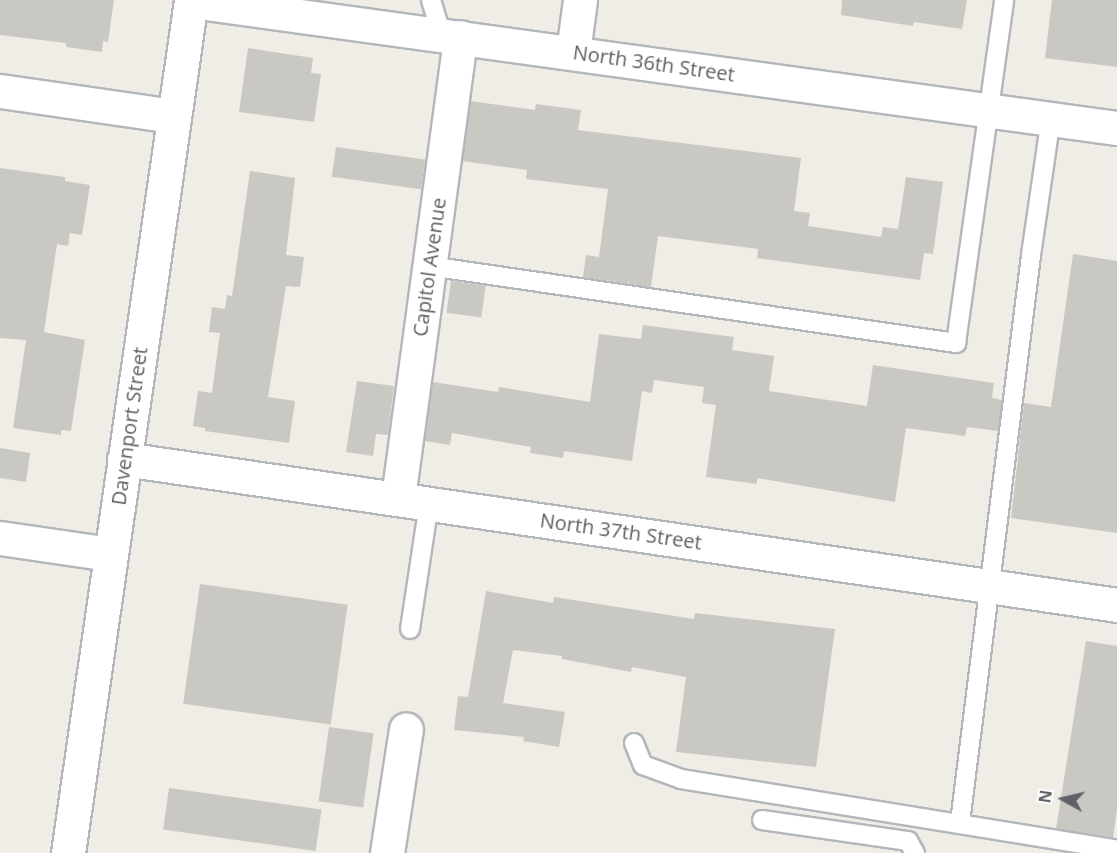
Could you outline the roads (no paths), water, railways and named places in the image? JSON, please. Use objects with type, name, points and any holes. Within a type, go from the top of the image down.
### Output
[{"type":"street","points":[[573,52],[580,0]]},
{"type":"street","name":"North 36th Street","points":[[191,1],[1117,128]]},
{"type":"street","name":"Davenport Street","points":[[68,853],[191,1]]},
{"type":"street","name":"Capitol Avenue","points":[[413,500],[429,266],[451,36]]},
{"type":"street","points":[[0,91],[173,116]]},
{"type":"street","name":"North 37th Street","points":[[124,459],[1117,604]]},
{"type":"street","points":[[0,538],[110,554]]},
{"type":"street","points":[[387,853],[406,729]]},
{"type":"lane","points":[[431,0],[451,36]]},
{"type":"lane","points":[[429,266],[956,342],[1004,0]]},
{"type":"lane","points":[[960,823],[1031,255],[1051,118]]},
{"type":"lane","points":[[410,628],[413,500]]},
{"type":"lane","points":[[634,743],[643,765],[681,778],[1117,850]]},
{"type":"lane","points":[[762,820],[908,841],[915,853]]}]
